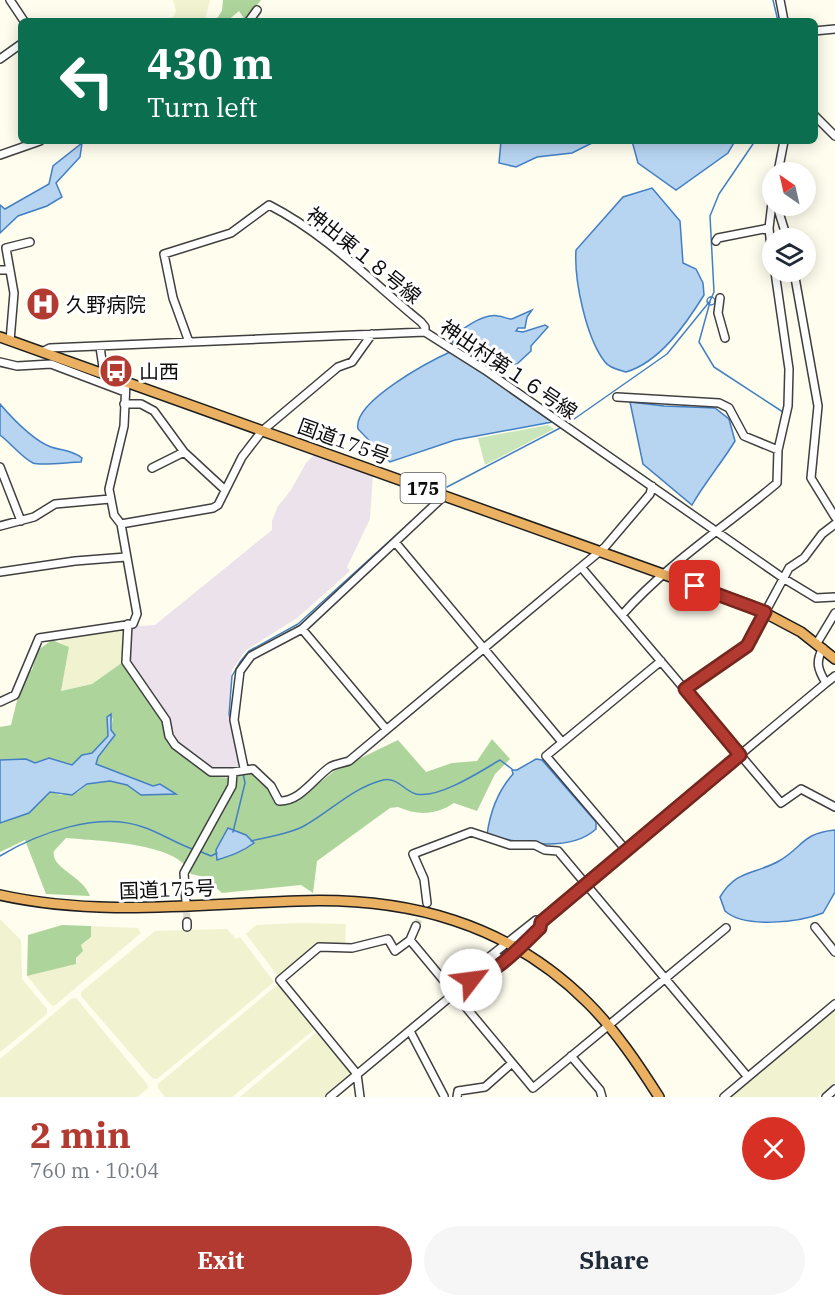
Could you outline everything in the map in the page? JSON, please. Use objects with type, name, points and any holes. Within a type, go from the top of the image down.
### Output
[{"type":"highway","name":"国道175号","points":[[0,337],[765,612],[820,645],[835,659]]},
{"type":"highway","name":"国道175号","points":[[0,895],[79,908],[148,909],[299,901],[385,904],[447,917],[507,943],[518,945],[569,985],[609,1026],[659,1097]]},
{"type":"street","points":[[10,0],[22,18]]},
{"type":"street","points":[[780,0],[783,18]]},
{"type":"street","points":[[251,18],[257,10]]},
{"type":"street","points":[[818,31],[835,29]]},
{"type":"street","points":[[0,59],[18,46]]},
{"type":"street","points":[[818,118],[835,136]]},
{"type":"street","points":[[0,155],[31,144]]},
{"type":"street","points":[[780,162],[783,144]]},
{"type":"street","name":"神出東１８号線","points":[[189,342],[172,297],[164,254],[231,233],[269,206],[289,216],[320,238],[421,322],[425,327],[425,332]]},
{"type":"street","points":[[769,228],[770,216]]},
{"type":"street","points":[[716,241],[718,238],[762,229]]},
{"type":"street","points":[[10,341],[14,293],[3,248],[30,242]]},
{"type":"street","points":[[0,270],[10,270]]},
{"type":"street","points":[[622,615],[670,566],[777,483],[778,450],[789,406],[789,369],[776,282]]},
{"type":"street","points":[[796,282],[818,406],[811,478],[835,517]]},
{"type":"street","points":[[720,298],[718,313],[725,338]]},
{"type":"street","name":"神出村第１６号線","points":[[42,352],[50,348],[425,332],[449,346],[783,578],[816,598],[835,597]]},
{"type":"street","points":[[121,524],[213,508],[222,499],[224,489],[262,431],[338,367],[352,362],[372,334]]},
{"type":"street","points":[[100,347],[104,374]]},
{"type":"street","points":[[0,362],[17,366],[51,364],[126,392]]},
{"type":"street","points":[[0,702],[15,695],[39,638],[133,624],[137,615],[121,524],[114,515],[109,489],[124,426],[126,382]]},
{"type":"street","points":[[617,397],[719,403],[729,408],[744,436],[778,450]]},
{"type":"street","points":[[124,404],[141,404],[154,411],[184,452],[224,489]]},
{"type":"street","points":[[152,468],[184,452]]},
{"type":"street","points":[[0,467],[21,521]]},
{"type":"street","points":[[128,624],[126,662],[166,720],[169,736],[175,745],[211,772],[253,769],[271,786],[279,801],[285,801],[311,785],[331,766],[349,761],[599,552],[650,494],[652,486]]},
{"type":"street","points":[[244,768],[234,720],[240,671],[251,656],[302,629],[444,496]]},
{"type":"street","points":[[0,526],[34,517],[55,504],[110,499]]},
{"type":"street","points":[[685,689],[747,646],[789,568],[804,558],[822,534],[835,524]]},
{"type":"street","points":[[395,542],[562,742]]},
{"type":"street","points":[[0,572],[75,561],[126,557]]},
{"type":"street","points":[[581,567],[781,803],[801,789],[835,807]]},
{"type":"street","points":[[826,683],[818,669],[818,657],[820,645],[835,613]]},
{"type":"street","points":[[302,629],[386,729]]},
{"type":"street","points":[[626,850],[546,756],[661,661]]},
{"type":"street","points":[[471,980],[480,978],[540,928],[541,922],[835,676]]},
{"type":"street","points":[[186,902],[184,873],[232,786],[233,772]]},
{"type":"street","points":[[428,903],[424,879],[413,854],[471,832],[510,845],[535,845],[545,850],[558,851],[747,1076]]},
{"type":"street","points":[[471,980],[474,969],[536,920],[541,922]]},
{"type":"street","points":[[360,1097],[357,1074],[280,980],[319,947],[352,948],[388,939],[395,951],[410,940],[416,926]]},
{"type":"street","points":[[815,927],[835,952]]},
{"type":"street","points":[[410,940],[533,1088],[726,928]]},
{"type":"street","points":[[330,1097],[498,957]]},
{"type":"street","points":[[724,1097],[835,1004]]},
{"type":"street","points":[[410,1031],[444,1097],[485,1087],[512,1063]]},
{"type":"street","points":[[571,1056],[600,1090],[602,1097]]},
{"type":"street","points":[[826,1097],[835,1089]]},
{"type":"shaded area","points":[[316,453],[373,474],[370,519],[347,567],[350,571],[297,618],[245,651],[232,670],[228,715],[240,767],[213,768],[176,740],[168,719],[130,662],[131,627],[138,623],[140,626],[155,625],[272,530],[272,521],[278,506],[291,490],[306,463]]},
{"type":"green space","points":[[173,0],[210,0],[206,18],[172,18],[176,11]]},
{"type":"green space","points":[[223,0],[261,0],[247,18],[244,18],[239,11],[231,18],[217,18],[222,11]]},
{"type":"green space","points":[[548,425],[554,429],[485,465],[478,438]]},
{"type":"green space","points":[[122,629],[123,662],[92,684],[61,691],[69,647],[60,643],[62,636]]},
{"type":"green space","points":[[52,640],[69,647],[61,691],[92,684],[123,662],[162,721],[167,739],[217,777],[236,778],[240,772],[251,772],[271,791],[277,806],[314,787],[334,771],[398,740],[426,772],[452,763],[477,761],[492,739],[510,759],[495,774],[477,811],[454,803],[427,813],[413,812],[398,807],[390,808],[317,861],[313,893],[301,885],[222,893],[204,877],[191,874],[183,863],[171,855],[154,849],[116,842],[66,838],[54,851],[54,857],[81,883],[90,896],[46,894],[25,840],[0,852],[0,823],[29,813],[50,792],[61,795],[78,792],[88,784],[110,781],[127,785],[141,795],[175,794],[160,784],[154,786],[96,764],[98,757],[109,744],[113,717],[108,728],[108,736],[92,753],[86,753],[72,765],[49,758],[34,763],[26,759],[0,760],[0,727],[11,725],[23,676],[32,670],[38,650]]},
{"type":"green space","points":[[0,919],[21,940],[22,979],[47,1009],[47,1014],[0,1052]]},
{"type":"green space","points":[[346,924],[345,945],[318,945],[283,975],[277,975],[246,934],[256,925]]},
{"type":"green space","points":[[62,925],[91,926],[91,937],[81,945],[83,951],[76,958],[76,964],[27,976],[28,935]]},
{"type":"green space","points":[[91,926],[138,928],[141,933],[54,1006],[51,1005],[27,976],[76,964],[81,945],[91,937]]},
{"type":"green space","points":[[227,929],[236,939],[240,937],[274,982],[157,1079],[152,1078],[81,996],[81,992],[155,931]]},
{"type":"green space","points":[[276,986],[281,986],[316,1028],[232,1097],[165,1097],[158,1088],[158,1084]]},
{"type":"green space","points":[[76,998],[148,1088],[137,1097],[0,1097],[0,1059],[71,999]]},
{"type":"green space","points":[[835,1007],[835,1082],[817,1097],[727,1097]]},
{"type":"green space","points":[[318,1031],[352,1071],[352,1077],[328,1097],[240,1097]]},
{"type":"water","points":[[82,144],[80,157],[56,183],[62,197],[47,206],[18,216],[0,233],[0,205],[5,209],[49,184],[53,166]]},
{"type":"water","points":[[501,144],[590,144],[572,153],[537,157],[516,167],[499,163]]},
{"type":"water","points":[[633,144],[733,144],[728,153],[676,190],[638,163]]},
{"type":"water","points":[[652,188],[680,221],[683,263],[696,269],[703,283],[704,295],[689,318],[661,351],[650,360],[626,372],[607,364],[592,339],[579,292],[576,250],[623,197]]},
{"type":"water","points":[[532,310],[527,317],[525,328],[518,328],[516,331],[523,332],[545,325],[548,327],[531,346],[531,351],[517,364],[485,365],[452,342],[459,332],[486,317],[500,316],[512,319]]},
{"type":"water","points":[[452,351],[552,422],[455,440],[390,462],[358,429],[359,418],[379,395],[394,384]]},
{"type":"water","points":[[630,402],[715,408],[729,419],[735,441],[692,505],[643,464]]},
{"type":"water","points":[[0,404],[30,434],[51,447],[75,453],[82,458],[81,462],[33,463],[20,454],[0,435]]},
{"type":"water","points":[[111,714],[111,730],[115,735],[98,757],[96,764],[153,786],[160,784],[176,794],[141,795],[127,785],[110,781],[87,784],[72,795],[50,792],[29,813],[0,823],[0,760],[26,759],[35,763],[49,758],[72,765],[82,755],[92,753],[108,736],[107,717]]},
{"type":"water","points":[[536,759],[542,760],[596,822],[596,829],[585,836],[559,844],[529,843],[487,835],[496,802],[503,787],[513,774],[512,770],[517,770]]},
{"type":"water","points":[[228,828],[246,835],[254,843],[217,860],[216,850]]},
{"type":"water","points":[[835,830],[835,892],[823,913],[787,921],[759,922],[734,917],[725,911],[720,897],[733,882],[746,874],[779,861],[809,837]]},
{"type":"waterway","points":[[773,0],[777,18]]},
{"type":"waterway","points":[[567,424],[667,354],[710,301],[714,292],[710,216],[719,194],[753,144]]},
{"type":"waterway","points":[[711,297],[715,301],[711,305],[707,301],[711,297]]},
{"type":"waterway","points":[[710,302],[699,342],[714,367],[783,412]]},
{"type":"waterway","points":[[447,487],[562,427]]},
{"type":"waterway","points":[[237,751],[229,714],[232,676],[240,662],[249,651],[298,624],[437,498]]},
{"type":"waterway","points":[[251,841],[298,829],[361,788],[383,780],[393,780],[416,794],[425,794],[460,783],[500,760],[512,769]]},
{"type":"waterway","points":[[233,832],[245,783],[243,773]]},
{"type":"waterway","points":[[0,856],[50,832],[88,823],[107,822],[143,827],[195,850]]},
{"type":"waterway","points":[[199,851],[211,856],[217,853]]},
{"type":"tunnel","points":[[186,902],[187,922]]},
{"type":"tunnel","points":[[416,926],[425,908]]},
{"type":"tunnel","points":[[498,957],[514,944]]},
{"type":"place","name":"久野病院","points":[[43,304]]},
{"type":"place","name":"山西","points":[[116,371]]},
{"type":"route","points":[[471,980],[480,978],[518,949],[540,928],[541,922],[740,755],[685,689],[747,646],[753,639],[765,612],[695,586]]}]
